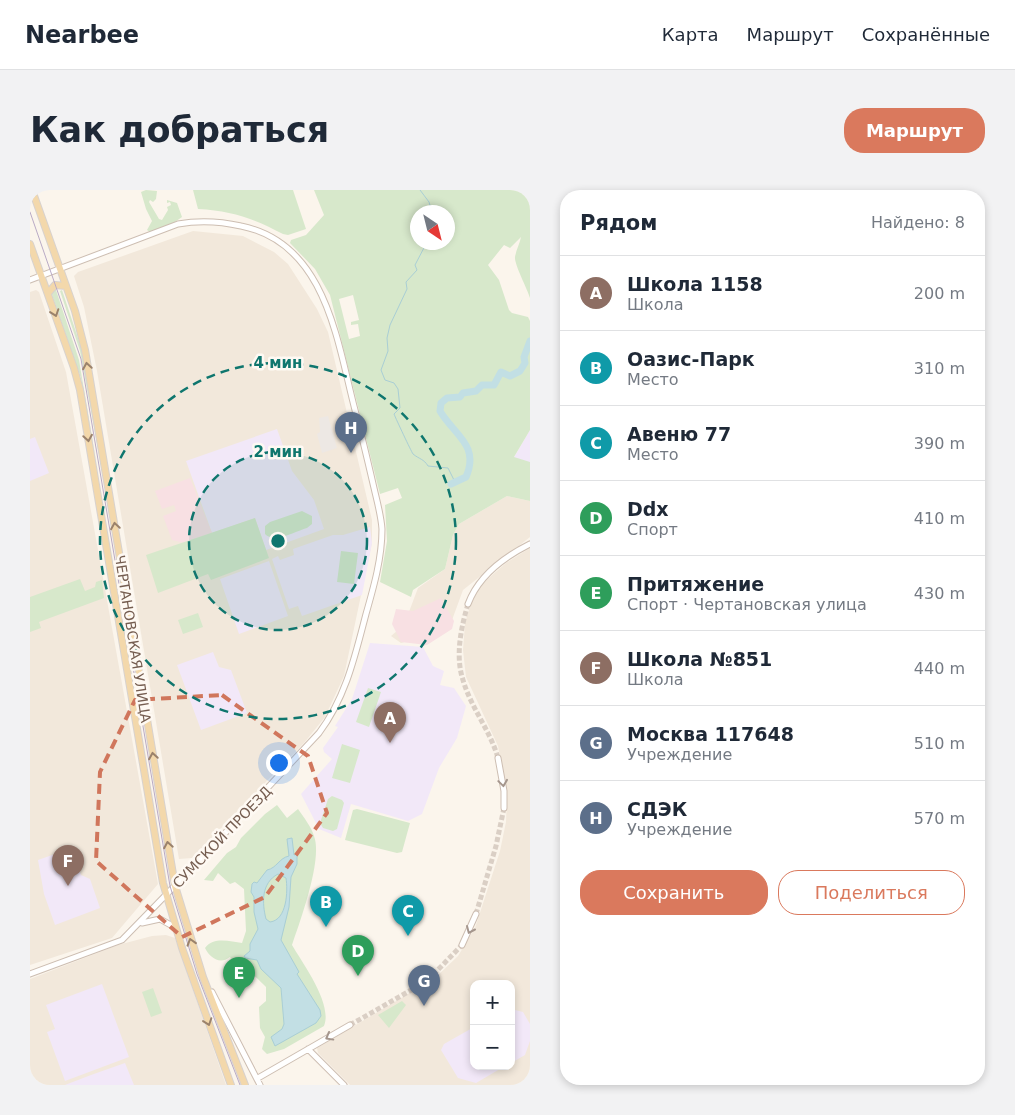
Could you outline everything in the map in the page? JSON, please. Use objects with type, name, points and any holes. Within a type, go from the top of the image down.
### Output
[{"type":"main road","name":"ЧЕРТАНОВСКАЯ УЛИЦА","points":[[32,190],[75,311],[85,350],[175,886],[202,975],[244,1085]]},
{"type":"main road","name":"ЧЕРТАНОВСКАЯ УЛИЦА","points":[[30,244],[80,390],[158,858],[166,895],[191,976],[231,1085]]},
{"type":"main road","points":[[48,293],[51,287],[56,284],[66,286]]},
{"type":"main road","points":[[111,576],[118,578],[122,574]]},
{"type":"main road","points":[[114,596],[120,591],[126,596]]},
{"type":"street","name":"СУМСКОЙ ПРОЕЗД","points":[[30,280],[178,224],[197,220],[225,222],[248,227],[280,241],[308,271],[330,313],[380,514],[381,539],[376,576],[351,672],[333,713],[319,733],[132,931],[115,943],[30,974]]},
{"type":"street","points":[[468,604],[473,592],[482,579],[514,553],[530,544]]},
{"type":"street","points":[[498,758],[504,791],[504,808]]},
{"type":"street","points":[[462,945],[476,914]]},
{"type":"street","points":[[132,931],[144,922],[155,919],[165,921],[176,928]]},
{"type":"street","points":[[191,976],[202,975],[260,1085]]},
{"type":"street","points":[[258,1078],[350,1025]]},
{"type":"street","points":[[308,1049],[344,1085]]},
{"type":"highlighted area","points":[[222,695],[308,756],[327,813],[265,897],[182,937],[96,861],[100,772],[135,700]]},
{"type":"shaded area","points":[[193,231],[243,236],[274,252],[288,264],[317,309],[328,332],[372,520],[372,543],[344,676],[325,717],[304,743],[192,858],[179,859],[97,371],[84,307],[74,276],[78,272]]},
{"type":"shaded area","points":[[36,290],[39,292],[66,372],[158,884],[112,938],[30,965],[30,292]]},
{"type":"shaded area","points":[[328,416],[337,448],[322,453],[317,434],[320,432],[319,418]]},
{"type":"shaded area","points":[[277,429],[292,471],[314,500],[324,529],[266,550],[255,518],[212,533],[186,461]]},
{"type":"shaded area","points":[[530,430],[530,465],[513,459]]},
{"type":"shaded area","points":[[35,437],[49,473],[30,481],[30,439]]},
{"type":"shaded area","points":[[190,478],[212,533],[184,543],[172,540],[163,516],[176,511],[174,505],[162,509],[155,491]]},
{"type":"shaded area","points":[[507,496],[530,501],[530,537],[463,590],[448,631],[424,646],[412,640],[401,643],[391,636],[404,625],[418,588],[445,569],[453,535],[459,524]]},
{"type":"shaded area","points":[[370,527],[372,543],[362,595],[302,616],[298,606],[289,609],[272,559],[278,556],[280,560],[294,555],[293,549],[333,535],[343,535]]},
{"type":"shaded area","points":[[530,548],[530,1085],[350,1085],[318,1053],[317,1048],[435,978],[458,956],[475,928],[500,851],[506,822],[507,794],[498,746],[466,677],[463,650],[465,623],[473,597],[482,584],[506,563]]},
{"type":"shaded area","points":[[269,561],[288,616],[239,634],[220,579]]},
{"type":"shaded area","points":[[441,598],[454,621],[452,629],[427,645],[401,642],[392,624],[396,609],[413,611]]},
{"type":"shaded area","points":[[370,643],[423,647],[433,666],[444,671],[440,685],[454,688],[466,706],[457,738],[439,768],[422,814],[408,821],[351,804],[341,838],[319,829],[301,794],[332,759],[324,752],[323,748],[338,727],[335,726],[352,699]]},
{"type":"shaded area","points":[[213,652],[219,667],[231,670],[247,713],[201,730],[177,665]]},
{"type":"shaded area","points":[[72,848],[81,875],[90,879],[100,908],[55,925],[44,894],[38,860]]},
{"type":"shaded area","points":[[166,935],[175,938],[226,1085],[30,1085],[30,979],[118,945],[152,936]]},
{"type":"shaded area","points":[[102,984],[129,1057],[65,1081],[47,1032],[55,1029],[46,1005]]},
{"type":"shaded area","points":[[515,1010],[523,1012],[530,1024],[530,1041],[525,1055],[515,1061]]},
{"type":"shaded area","points":[[470,1029],[470,1070],[498,1070],[476,1083],[458,1078],[441,1050],[444,1044]]},
{"type":"shaded area","points":[[125,1063],[134,1085],[65,1085],[91,1075]]},
{"type":"green space","points":[[146,190],[157,191],[156,199],[153,202],[150,200],[149,202],[159,219],[162,220],[168,210],[167,207],[171,205],[170,202],[167,203],[167,200],[177,203],[182,217],[172,224],[150,232],[147,230],[152,221],[141,192]]},
{"type":"green space","points":[[193,190],[293,190],[306,229],[288,235],[242,216],[198,209]]},
{"type":"green space","points":[[314,190],[530,190],[530,298],[515,260],[521,237],[510,248],[504,245],[488,265],[499,280],[509,310],[512,313],[528,317],[530,321],[530,430],[514,457],[530,462],[530,501],[507,496],[459,524],[453,535],[445,569],[413,590],[411,597],[380,582],[387,541],[385,505],[402,498],[398,488],[380,494],[330,295],[315,269],[290,243],[291,240],[306,235],[324,215]],"holes":[[[353,295],[359,320],[351,322],[351,325],[358,324],[360,336],[349,339],[339,299]]]},
{"type":"green space","points":[[55,287],[79,360],[98,473],[81,378],[50,289]]},
{"type":"green space","points":[[62,290],[82,350],[106,493],[80,351],[60,291]]},
{"type":"green space","points":[[302,511],[312,516],[312,524],[307,528],[274,538],[265,534],[265,526],[270,522]]},
{"type":"green space","points":[[255,518],[269,558],[211,580],[208,574],[158,593],[146,555]]},
{"type":"green space","points":[[341,551],[358,553],[354,584],[337,582]]},
{"type":"green space","points":[[80,579],[85,591],[95,587],[96,582],[102,580],[104,598],[39,622],[41,628],[30,632],[30,597]]},
{"type":"green space","points":[[198,613],[203,627],[183,634],[178,620]]},
{"type":"green space","points":[[368,688],[381,692],[369,727],[356,722]]},
{"type":"green space","points":[[342,744],[360,750],[350,783],[332,778]]},
{"type":"green space","points":[[332,796],[342,800],[344,803],[337,829],[333,831],[323,828],[320,823],[328,799]]},
{"type":"green space","points":[[277,805],[287,818],[298,809],[314,836],[316,846],[313,874],[292,945],[316,984],[326,1017],[324,1026],[284,1049],[267,1054],[262,1049],[265,1037],[260,1028],[259,1007],[266,1001],[266,987],[250,972],[241,967],[239,961],[237,969],[230,957],[223,960],[216,959],[205,948],[209,944],[218,941],[242,943],[246,931],[244,889],[235,882],[230,884],[218,873],[213,881],[204,880],[227,853],[236,847],[241,838]]},
{"type":"green space","points":[[357,809],[410,823],[402,852],[397,853],[345,840],[353,810]]},
{"type":"green space","points":[[153,988],[162,1013],[151,1017],[142,992]]},
{"type":"green space","points":[[402,1001],[406,1005],[389,1028],[378,1015]]},
{"type":"water","points":[[292,838],[294,855],[297,854],[297,864],[291,877],[289,907],[281,940],[299,972],[297,974],[320,1010],[321,1016],[316,1023],[275,1046],[271,1037],[282,1029],[284,1024],[281,988],[261,969],[257,960],[245,958],[244,956],[250,951],[250,944],[258,929],[254,912],[254,897],[251,892],[252,884],[254,882],[257,883],[267,870],[289,856],[287,839]],"holes":[[[278,874],[286,878],[287,890],[283,911],[276,920],[270,922],[266,919],[264,906],[266,888],[272,878]]]},
{"type":"waterway","points":[[420,190],[430,205]]},
{"type":"waterway","points":[[423,250],[415,265],[417,270],[406,282],[407,289],[390,325],[387,338],[388,351],[381,370],[385,380],[394,383],[398,389],[400,408],[394,414],[413,454],[423,460],[428,466],[448,468],[455,482]]},
{"type":"waterway","points":[[451,484],[466,477],[470,457],[468,448],[440,411],[441,403],[447,398],[460,397],[463,393],[476,391],[482,385],[494,385],[501,372],[510,376],[520,371],[525,363],[524,357],[530,341]]},
{"type":"tunnel","points":[[468,604],[463,623],[459,661],[466,690],[495,748],[498,758]]},
{"type":"tunnel","points":[[476,914],[496,846],[504,808]]},
{"type":"tunnel","points":[[350,1025],[427,981],[462,945]]},
{"type":"tram line","points":[[30,212],[81,359],[170,886],[197,974],[240,1085]]},
{"type":"place","name":"СДЭК","points":[[351,453]]},
{"type":"place","name":"Школа 1158","points":[[390,743]]},
{"type":"place","name":"Школа №851","points":[[68,886]]},
{"type":"place","name":"Оазис-Парк","points":[[326,927]]},
{"type":"place","name":"Авеню 77","points":[[408,936]]},
{"type":"place","name":"Ddx","points":[[358,976]]},
{"type":"place","name":"Притяжение","points":[[239,998]]},
{"type":"place","name":"Москва 117648","points":[[424,1006]]}]
